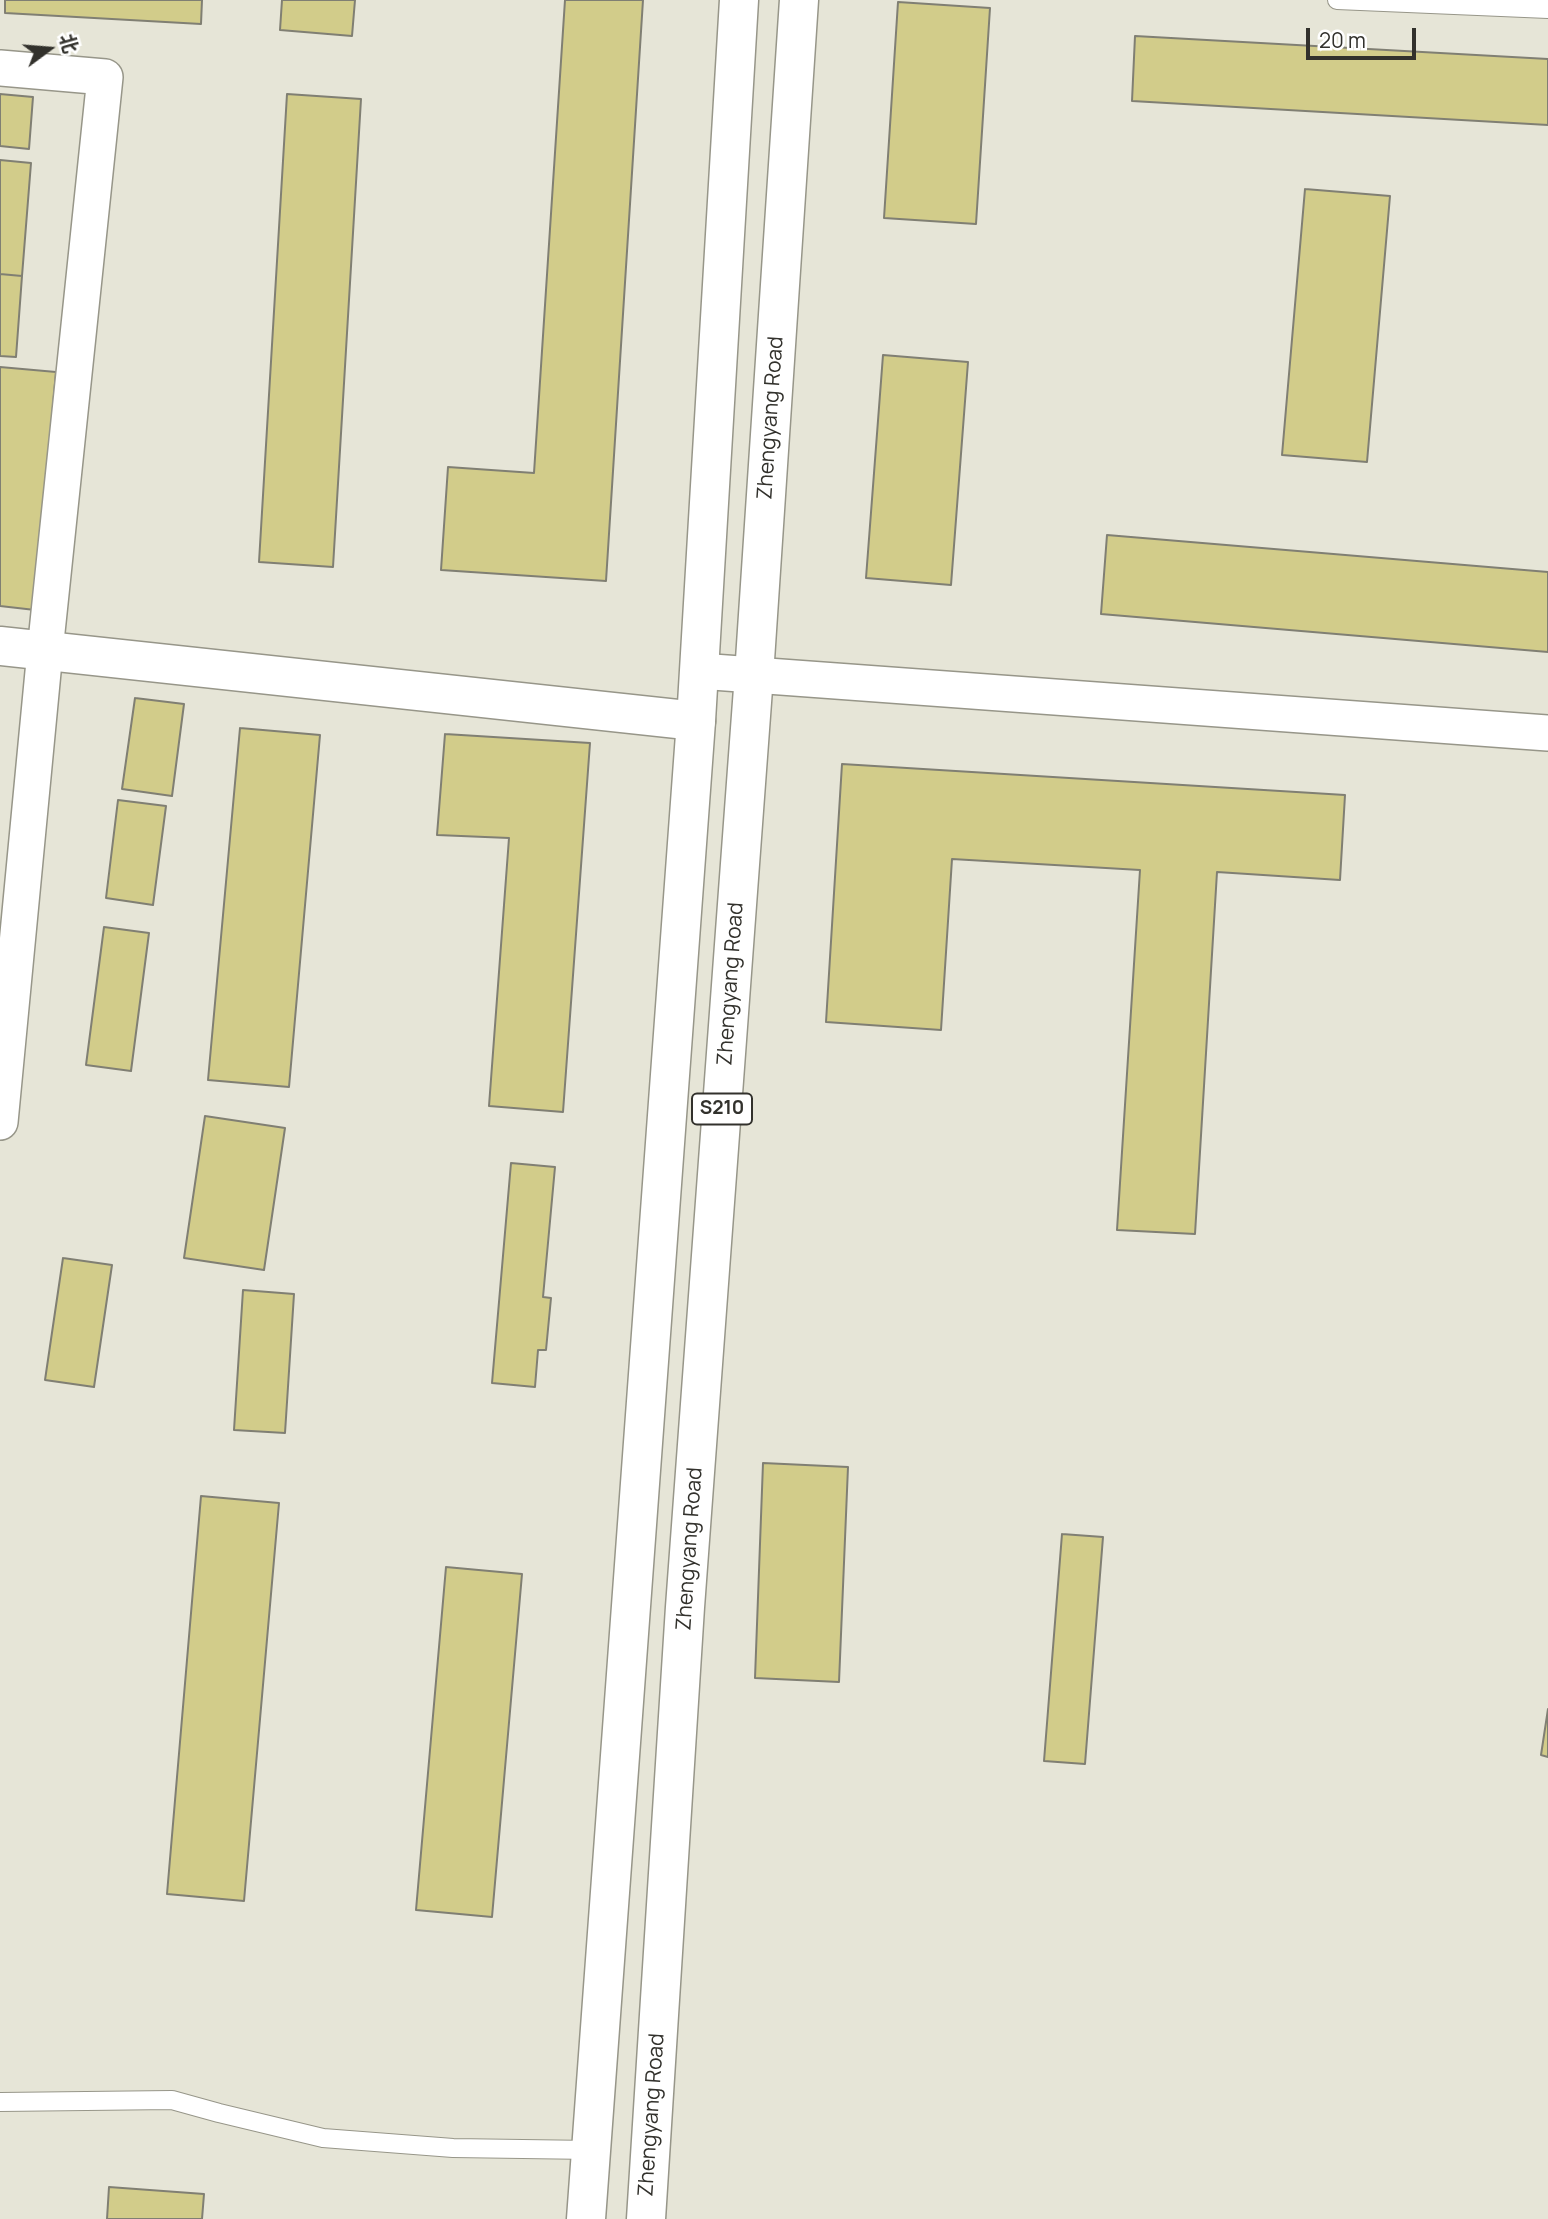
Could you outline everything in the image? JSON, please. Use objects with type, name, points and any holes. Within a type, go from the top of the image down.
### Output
[{"type":"main road","points":[[586,2219],[696,721],[739,0]]},
{"type":"main road","name":"Zhengyang Road","points":[[646,2219],[685,1607],[754,675],[799,0]]},
{"type":"main road","points":[[0,646],[696,721]]},
{"type":"street","points":[[0,68],[105,77],[44,651],[0,1122]]},
{"type":"street","points":[[699,671],[1548,733]]},
{"type":"lane","points":[[1337,0],[1548,9]]},
{"type":"lane","points":[[0,2102],[172,2100],[323,2138],[453,2148],[592,2150]]},
{"type":"building","points":[[5,0],[202,0],[201,24],[5,13]]},
{"type":"building","points":[[282,0],[355,0],[352,36],[280,30]]},
{"type":"building","points":[[565,0],[643,0],[606,581],[441,570],[448,467],[534,473]]},
{"type":"building","points":[[898,2],[990,8],[976,224],[884,218]]},
{"type":"building","points":[[1135,36],[1548,59],[1548,125],[1132,101]]},
{"type":"building","points":[[0,94],[33,97],[29,149],[0,146]]},
{"type":"building","points":[[287,94],[361,99],[333,567],[259,562]]},
{"type":"building","points":[[0,160],[31,163],[22,276],[0,274]]},
{"type":"building","points":[[1305,189],[1390,196],[1367,462],[1282,455]]},
{"type":"building","points":[[0,274],[22,276],[16,357],[0,356]]},
{"type":"building","points":[[883,355],[968,362],[951,585],[866,578]]},
{"type":"building","points":[[0,367],[56,372],[35,610],[0,606]]},
{"type":"building","points":[[1107,535],[1548,572],[1548,652],[1101,614]]},
{"type":"building","points":[[135,698],[184,704],[172,796],[122,789]]},
{"type":"building","points":[[240,728],[320,735],[289,1087],[208,1080]]},
{"type":"building","points":[[445,734],[590,743],[563,1112],[489,1106],[509,838],[437,835]]},
{"type":"building","points":[[842,764],[1345,795],[1340,880],[1217,872],[1195,1234],[1117,1230],[1140,870],[952,859],[941,1030],[826,1022]]},
{"type":"building","points":[[118,800],[166,806],[153,905],[106,898]]},
{"type":"building","points":[[104,927],[149,933],[131,1071],[86,1065]]},
{"type":"building","points":[[205,1116],[285,1128],[264,1270],[184,1258]]},
{"type":"building","points":[[511,1163],[555,1167],[543,1297],[551,1298],[546,1350],[538,1350],[535,1387],[492,1383]]},
{"type":"building","points":[[63,1258],[112,1265],[94,1387],[45,1380]]},
{"type":"building","points":[[243,1290],[294,1294],[285,1433],[234,1430]]},
{"type":"building","points":[[763,1463],[848,1467],[839,1682],[755,1678]]},
{"type":"building","points":[[201,1496],[279,1503],[244,1901],[167,1894]]},
{"type":"building","points":[[1062,1534],[1103,1537],[1085,1764],[1044,1761]]},
{"type":"building","points":[[446,1567],[522,1574],[492,1917],[416,1910]]},
{"type":"building","points":[[1548,1709],[1548,1757],[1541,1755]]},
{"type":"building","points":[[109,2187],[204,2194],[202,2219],[107,2219]]}]
